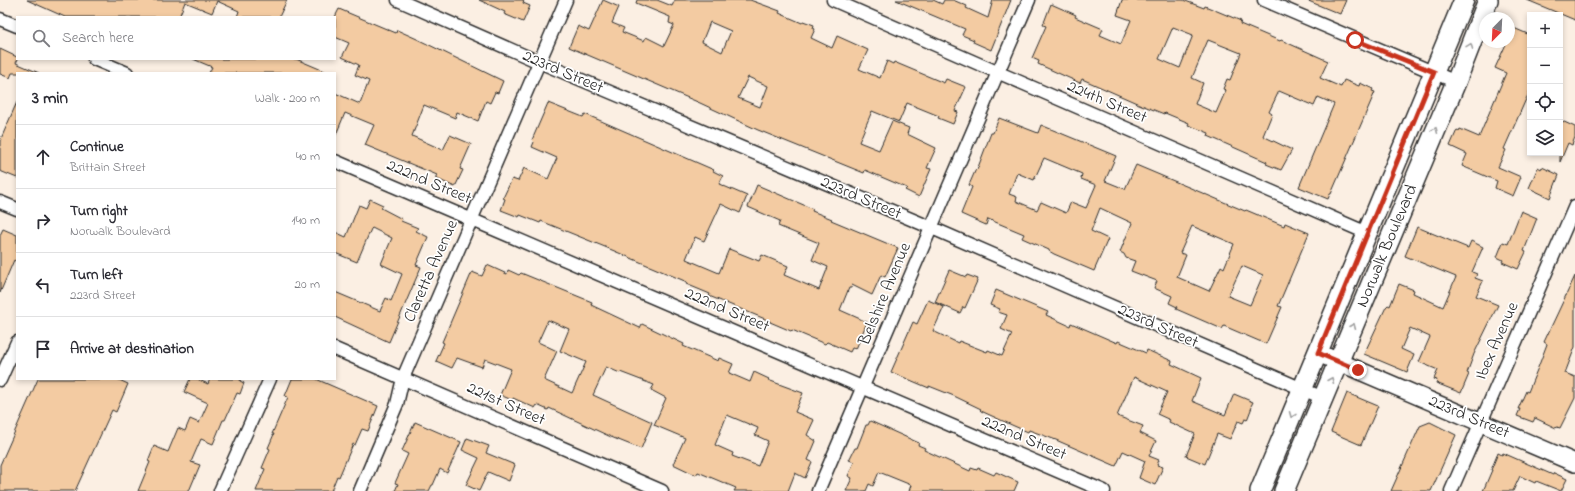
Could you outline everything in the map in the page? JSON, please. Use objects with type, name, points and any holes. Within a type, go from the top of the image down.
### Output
[{"type":"main road","name":"Norwalk Boulevard","points":[[1260,491],[1464,0]]},
{"type":"main road","name":"Norwalk Boulevard","points":[[1284,491],[1456,82],[1488,0]]},
{"type":"street","name":"223rd Street","points":[[398,0],[540,62],[932,228],[1323,398]]},
{"type":"street","name":"Claretta Avenue","points":[[360,491],[397,404],[403,378],[566,0]]},
{"type":"street","name":"224th Street","points":[[834,0],[1367,233]]},
{"type":"street","name":"Belshire Avenue","points":[[818,491],[864,388],[997,72],[1029,0]]},
{"type":"street","points":[[1264,0],[1456,82]]},
{"type":"street","points":[[0,19],[16,26]]},
{"type":"street","points":[[96,60],[125,72]]},
{"type":"street","name":"222nd Street","points":[[336,161],[1104,491]]},
{"type":"street","points":[[0,202],[16,209]]},
{"type":"street","name":"Ibex Avenue","points":[[1451,491],[1575,206]]},
{"type":"street","points":[[0,380],[16,344]]},
{"type":"street","name":"221st Street","points":[[336,350],[662,491]]},
{"type":"street","name":"223rd Street","points":[[1318,353],[1575,463]]},
{"type":"street","points":[[220,491],[270,380]]},
{"type":"building","points":[[27,0],[287,0],[279,16],[237,16],[239,11],[217,1],[212,13],[185,2],[179,16],[63,16]]},
{"type":"building","points":[[479,0],[524,0],[523,3],[530,6],[523,22],[504,14],[505,12]]},
{"type":"building","points":[[603,0],[619,7],[612,23],[624,28],[622,32],[644,41],[646,37],[664,46],[674,25],[669,23],[670,17],[636,3],[637,0],[657,0],[672,6],[675,0],[750,0],[780,11],[779,13],[802,23],[803,21],[814,25],[813,28],[815,29],[811,38],[832,48],[837,36],[868,50],[859,69],[880,78],[887,61],[893,64],[894,62],[944,83],[946,79],[966,87],[955,111],[958,112],[953,124],[938,118],[939,116],[907,103],[899,122],[872,111],[859,142],[879,150],[892,121],[909,128],[907,134],[936,148],[927,168],[931,169],[919,197],[905,190],[907,188],[865,170],[864,173],[758,130],[700,103],[569,47],[578,26],[589,31]],"holes":[[[710,22],[731,31],[722,52],[702,42]],[[748,77],[768,86],[760,107],[738,98]]]},
{"type":"building","points":[[896,0],[933,0],[942,4],[944,0],[953,0],[988,18],[993,0],[1011,0],[991,50],[962,35],[965,29]]},
{"type":"building","points":[[1122,0],[1183,0],[1204,8],[1205,6],[1241,21],[1240,24],[1328,61],[1320,78],[1341,87],[1344,80],[1359,86],[1360,83],[1373,89],[1372,91],[1375,92],[1328,199],[1299,187],[1334,104],[1318,97],[1314,106],[1279,91],[1269,112],[1272,114],[1263,136],[1292,150],[1281,170],[1266,164],[1267,162],[1208,136],[1209,133],[1188,125],[1189,123],[1139,104],[1082,79],[1080,83],[1038,64],[1039,61],[1032,58],[1046,26],[1043,25],[1051,4],[1076,15],[1075,17],[1103,29],[1100,35],[1121,44],[1131,20],[1117,15]],"holes":[[[1173,27],[1193,35],[1180,68],[1159,59]],[[1208,40],[1241,53],[1230,80],[1227,79],[1223,89],[1226,90],[1216,113],[1195,104],[1203,83],[1192,78]]]},
{"type":"building","points":[[1306,0],[1346,0],[1340,14]]},
{"type":"building","points":[[1527,0],[1575,0],[1575,20],[1563,15],[1563,12],[1556,12]]},
{"type":"building","points":[[339,9],[396,33],[397,30],[503,81],[498,93],[495,92],[490,103],[486,101],[478,121],[457,112],[455,118],[424,105],[412,136],[443,150],[450,135],[471,144],[460,169],[463,170],[455,187],[435,178],[437,175],[365,145],[374,125],[345,113],[336,135],[336,93],[360,104],[369,81],[355,75],[359,65],[342,57],[349,43],[336,37],[336,16]]},
{"type":"building","points":[[1515,29],[1527,34],[1527,97],[1504,149],[1506,150],[1498,167],[1521,177],[1513,196],[1495,188],[1497,181],[1462,166],[1467,154],[1450,146],[1457,130],[1459,131],[1460,129],[1479,137],[1506,73],[1495,68],[1504,48],[1515,48]]},
{"type":"building","points":[[0,49],[16,57],[16,60],[18,60],[16,63],[37,72],[16,72],[12,73],[10,78],[0,74]]},
{"type":"building","points":[[195,60],[298,60],[327,72],[210,72],[212,67]]},
{"type":"building","points":[[548,103],[583,117],[585,114],[714,170],[713,171],[723,176],[719,184],[747,196],[740,213],[721,204],[704,241],[695,237],[686,259],[719,273],[729,249],[759,261],[762,255],[788,266],[784,275],[819,290],[828,267],[812,260],[819,243],[778,226],[780,221],[748,207],[757,185],[813,209],[812,211],[832,219],[831,220],[898,248],[885,277],[881,275],[872,295],[852,285],[851,288],[849,288],[840,310],[867,322],[856,349],[852,348],[850,352],[827,342],[825,344],[792,330],[791,331],[709,296],[710,294],[686,284],[687,282],[605,247],[541,221],[540,223],[520,215],[519,217],[501,210],[505,199],[503,198],[512,179],[518,181],[524,168],[548,179],[557,158],[532,147],[534,142],[532,140]]},
{"type":"building","points":[[16,104],[16,178],[0,171],[0,141]]},
{"type":"building","points":[[999,118],[1038,133],[1041,125],[1116,156],[1105,181],[1125,189],[1136,165],[1245,211],[1246,210],[1284,226],[1285,223],[1309,233],[1278,306],[1282,307],[1266,344],[1224,326],[1222,329],[1176,309],[1177,307],[1169,303],[1172,296],[1154,288],[1157,281],[1131,271],[1135,261],[1126,258],[1124,254],[1120,252],[1132,223],[1100,208],[1091,231],[1108,239],[1094,271],[1054,254],[1049,250],[1022,238],[1024,234],[988,219],[986,225],[961,214],[972,187],[969,185],[976,169],[977,170],[991,133],[993,133]],"holes":[[[1044,158],[1082,174],[1081,179],[1096,185],[1086,208],[1071,202],[1066,213],[1041,202],[1037,210],[1016,201],[1017,197],[1009,194],[1017,173],[1034,180]],[[1192,226],[1234,244],[1224,268],[1221,266],[1209,291],[1177,277],[1186,255],[1180,253]],[[1242,266],[1263,275],[1250,305],[1228,296]]]},
{"type":"building","points":[[1563,121],[1575,127],[1575,137],[1572,145],[1568,143],[1563,155]]},
{"type":"building","points":[[1538,167],[1541,169],[1542,167],[1559,175],[1550,198],[1529,188]]},
{"type":"building","points":[[370,199],[383,205],[381,208],[402,219],[401,221],[418,228],[416,231],[428,237],[416,265],[421,267],[389,342],[336,317],[336,292],[380,311],[386,298],[391,301],[402,274],[381,264],[392,238],[372,228],[357,262],[336,253],[336,232],[346,237],[359,205],[366,208]]},
{"type":"building","points":[[1521,211],[1537,218],[1524,251],[1526,252],[1518,269],[1502,262],[1503,260],[1497,257],[1503,242],[1508,244]]},
{"type":"building","points":[[1417,227],[1468,248],[1471,241],[1483,247],[1472,272],[1477,274],[1475,278],[1483,281],[1476,296],[1498,305],[1474,354],[1467,373],[1469,374],[1461,393],[1436,383],[1437,380],[1434,379],[1438,370],[1419,362],[1430,337],[1410,328],[1401,349],[1414,355],[1407,372],[1364,354],[1386,307],[1388,305],[1390,306],[1399,284],[1414,290],[1413,293],[1443,307],[1456,277],[1405,256]]},
{"type":"building","points":[[3,229],[16,235],[16,261],[14,260],[0,293],[0,235]]},
{"type":"building","points":[[487,265],[507,274],[508,270],[519,275],[521,273],[592,302],[591,305],[640,328],[642,324],[684,344],[683,346],[718,361],[719,358],[733,364],[729,373],[750,382],[754,372],[769,379],[768,380],[803,393],[795,412],[814,420],[807,435],[816,441],[808,460],[812,462],[805,478],[795,473],[788,491],[734,491],[736,488],[698,472],[696,475],[673,464],[685,438],[654,425],[666,398],[651,390],[654,385],[606,367],[593,395],[652,422],[641,449],[611,437],[549,408],[548,410],[537,405],[535,408],[513,398],[512,400],[500,395],[511,369],[485,359],[482,367],[457,358],[452,368],[436,361],[444,343],[442,342],[472,272],[482,276]],"holes":[[[548,320],[569,329],[560,351],[586,362],[572,393],[544,380],[557,351],[538,342]],[[727,415],[758,428],[755,435],[768,441],[758,466],[732,456],[733,453],[715,445]]]},
{"type":"building","points":[[949,270],[966,277],[967,275],[978,279],[965,308],[963,307],[960,313],[935,302]]},
{"type":"building","points":[[1575,276],[1575,347],[1565,373],[1575,377],[1575,398],[1560,428],[1556,428],[1535,418],[1533,422],[1517,416],[1520,409],[1518,409],[1526,391],[1528,392],[1547,344],[1544,342]]},
{"type":"building","points":[[996,290],[1048,312],[1046,315],[1070,326],[1071,323],[1117,343],[1118,341],[1146,353],[1147,350],[1172,361],[1171,364],[1201,378],[1192,401],[1225,415],[1234,394],[1253,402],[1247,420],[1245,419],[1243,423],[1238,421],[1230,439],[1217,434],[1205,464],[1186,456],[1195,434],[1169,422],[1170,420],[1157,414],[1167,392],[1134,377],[1117,416],[1143,426],[1140,433],[1156,441],[1149,456],[1159,460],[1157,465],[1163,467],[1155,485],[1139,478],[1145,461],[1123,451],[1116,466],[1056,440],[1029,430],[1028,432],[981,411],[981,409],[954,396],[929,386],[929,388],[891,372],[913,322],[917,324],[928,300],[944,307],[933,331],[958,343],[959,341],[1002,356],[1012,334],[1001,329],[1007,315],[998,312],[1000,309],[990,305]]},
{"type":"building","points":[[38,380],[119,380],[128,384],[116,412],[112,410],[75,491],[0,491],[0,465]]},
{"type":"building","points":[[190,380],[199,380],[208,384],[210,380],[240,380],[244,383],[240,394],[237,393],[225,420],[223,420],[213,444],[201,439],[191,462],[200,465],[189,491],[138,491],[150,462],[148,461],[154,446],[168,452],[178,428],[185,431],[190,419],[199,423],[208,403],[184,392]]},
{"type":"building","points":[[292,380],[318,380],[378,406],[368,431],[362,429],[355,445],[353,444],[339,477],[337,476],[331,491],[256,491],[265,469],[262,468],[270,449],[268,448],[274,434],[272,434],[288,397],[285,396]]},
{"type":"building","points":[[1347,393],[1378,406],[1361,445],[1331,432]]},
{"type":"building","points":[[870,421],[919,443],[918,445],[925,448],[924,450],[970,471],[971,468],[977,470],[978,468],[994,475],[996,472],[1018,482],[1014,491],[909,491],[911,485],[879,472],[873,486],[869,484],[866,491],[846,491],[852,478],[848,476],[854,462],[849,460],[855,448],[857,448],[866,425],[868,425]]},
{"type":"building","points":[[415,422],[461,442],[447,473],[440,469],[429,491],[395,491],[398,484],[395,483],[408,454],[402,451]]},
{"type":"building","points":[[1430,422],[1456,435],[1431,491],[1391,491],[1420,426]]},
{"type":"building","points":[[467,438],[489,446],[486,453],[515,465],[509,481],[488,472],[479,491],[466,485],[479,458],[462,450]]},
{"type":"building","points":[[1498,453],[1502,455],[1503,453],[1553,475],[1554,473],[1567,479],[1561,491],[1536,481],[1535,483],[1520,476],[1513,491],[1483,491]]},
{"type":"route","points":[[1355,40],[1434,72],[1318,353],[1358,370]]}]
